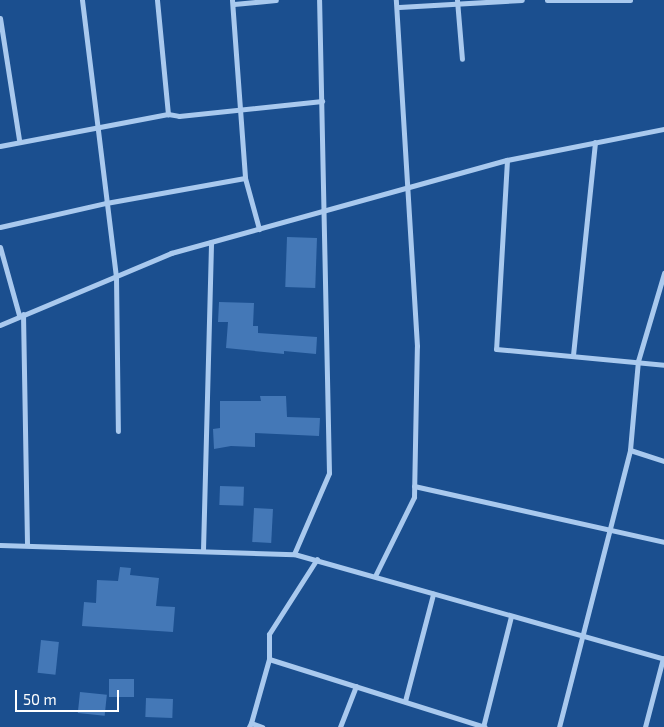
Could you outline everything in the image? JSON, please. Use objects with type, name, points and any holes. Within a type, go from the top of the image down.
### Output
[{"type":"street","points":[[82,0],[96,129],[116,276],[118,431]]},
{"type":"street","points":[[157,0],[168,114]]},
{"type":"street","points":[[259,229],[245,178],[233,2],[276,0]]},
{"type":"street","points":[[294,554],[329,474],[325,210],[319,0]]},
{"type":"street","points":[[374,576],[414,497],[417,346],[399,7],[396,0]]},
{"type":"street","points":[[399,7],[457,2],[522,0]]},
{"type":"street","points":[[547,0],[630,0]]},
{"type":"street","points":[[457,2],[462,59]]},
{"type":"street","points":[[0,18],[2,61],[19,140]]},
{"type":"street","points":[[0,146],[19,140],[32,141],[168,114],[241,110],[322,101]]},
{"type":"street","points":[[0,325],[21,314],[171,253],[507,160],[664,129]]},
{"type":"street","points":[[573,355],[595,142]]},
{"type":"street","points":[[507,160],[496,349],[638,361],[664,365]]},
{"type":"street","points":[[0,227],[106,203],[245,178]]},
{"type":"street","points":[[203,550],[212,242]]},
{"type":"street","points":[[0,247],[21,314],[27,546]]},
{"type":"street","points":[[559,727],[584,636],[630,450],[638,361],[664,273]]},
{"type":"street","points":[[630,450],[664,461]]},
{"type":"street","points":[[414,486],[664,542]]},
{"type":"street","points":[[0,545],[294,554],[317,559],[433,594],[664,658],[644,727]]},
{"type":"street","points":[[262,727],[250,725],[269,659],[269,634],[317,559]]},
{"type":"street","points":[[404,701],[433,594]]},
{"type":"street","points":[[269,659],[484,727],[511,616]]},
{"type":"street","points":[[340,727],[356,686]]},
{"type":"building","points":[[287,237],[317,238],[315,288],[285,287]]},
{"type":"building","points":[[219,302],[254,303],[253,326],[258,326],[258,333],[317,337],[316,354],[284,351],[284,354],[226,348],[228,322],[218,322]]},
{"type":"building","points":[[260,396],[286,396],[287,417],[320,418],[319,436],[255,433],[255,447],[231,446],[214,449],[213,429],[220,428],[220,401],[261,401]]},
{"type":"building","points":[[220,486],[244,487],[243,506],[219,505]]},
{"type":"building","points":[[254,508],[273,509],[271,543],[252,542]]},
{"type":"building","points":[[120,567],[131,568],[130,575],[159,578],[156,606],[175,607],[173,632],[82,626],[84,602],[96,603],[97,580],[118,581]]},
{"type":"building","points":[[41,640],[59,642],[55,675],[38,673]]},
{"type":"building","points":[[109,679],[134,679],[134,697],[109,697]]},
{"type":"building","points":[[80,692],[107,695],[105,716],[78,713]]},
{"type":"building","points":[[146,698],[173,699],[172,718],[145,717]]}]
